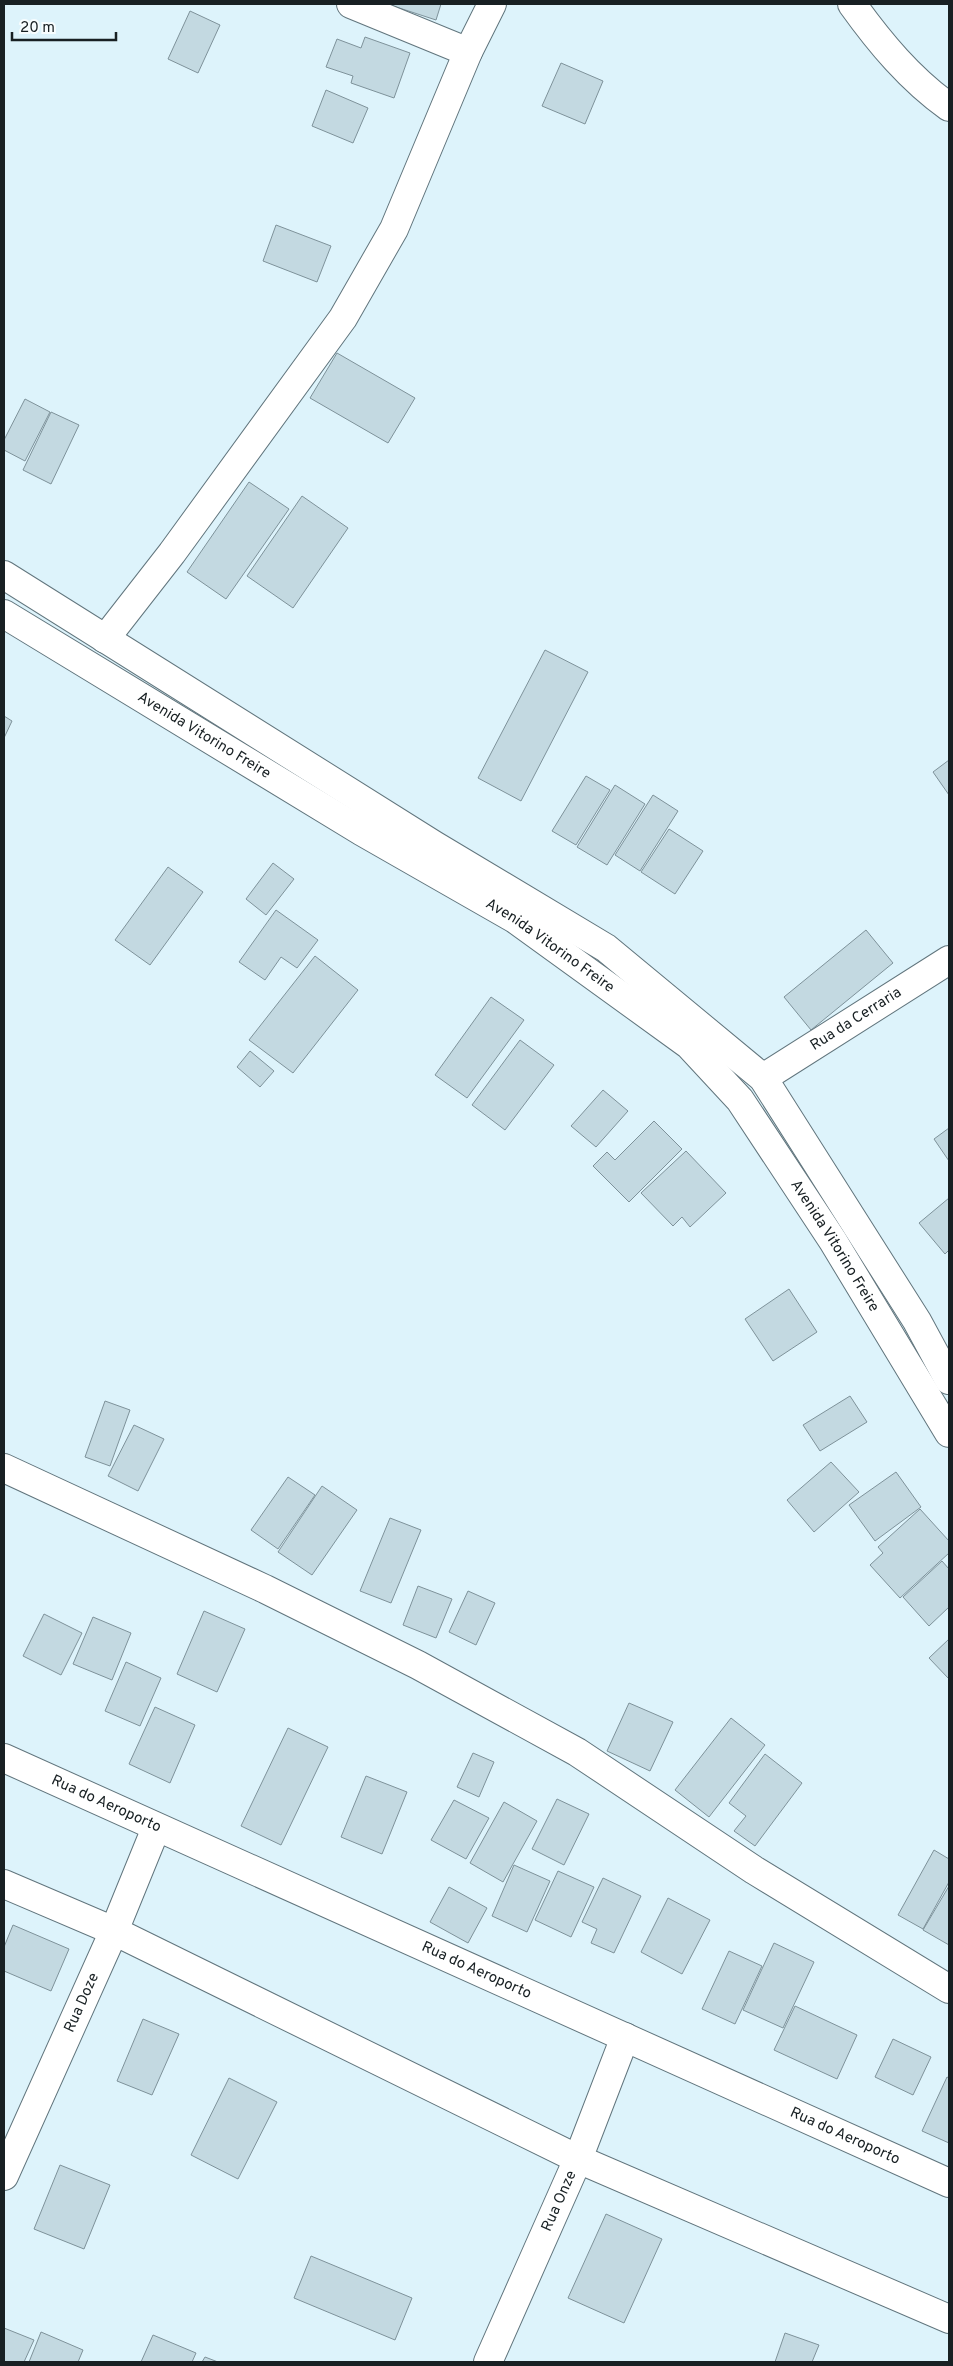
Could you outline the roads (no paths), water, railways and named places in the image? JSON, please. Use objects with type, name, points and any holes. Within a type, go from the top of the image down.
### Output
[{"type":"street","points":[[351,4],[468,52]]},
{"type":"street","points":[[105,638],[172,553],[343,318],[394,229],[468,52],[492,4]]},
{"type":"street","points":[[852,4],[880,43],[931,94],[949,108]]},
{"type":"street","name":"Avenida Vitorino Freire","points":[[4,575],[426,840],[606,948],[763,1078],[917,1321],[949,1380]]},
{"type":"street","name":"Avenida Vitorino Freire","points":[[4,614],[360,832],[515,919],[689,1045],[740,1100],[832,1241],[949,1433]]},
{"type":"street","name":"Rua da Cerraria","points":[[763,1078],[949,960]]},
{"type":"street","points":[[4,1468],[282,1598],[418,1665],[577,1752],[754,1870],[949,1989]]},
{"type":"street","name":"Rua do Aeroporto","points":[[4,1758],[949,2183]]},
{"type":"street","name":"Rua Doze","points":[[4,2176],[114,1931],[156,1828]]},
{"type":"street","points":[[4,1884],[114,1931],[578,2159],[949,2319]]},
{"type":"street","name":"Rua Onze","points":[[488,2362],[578,2159],[625,2037]]}]
